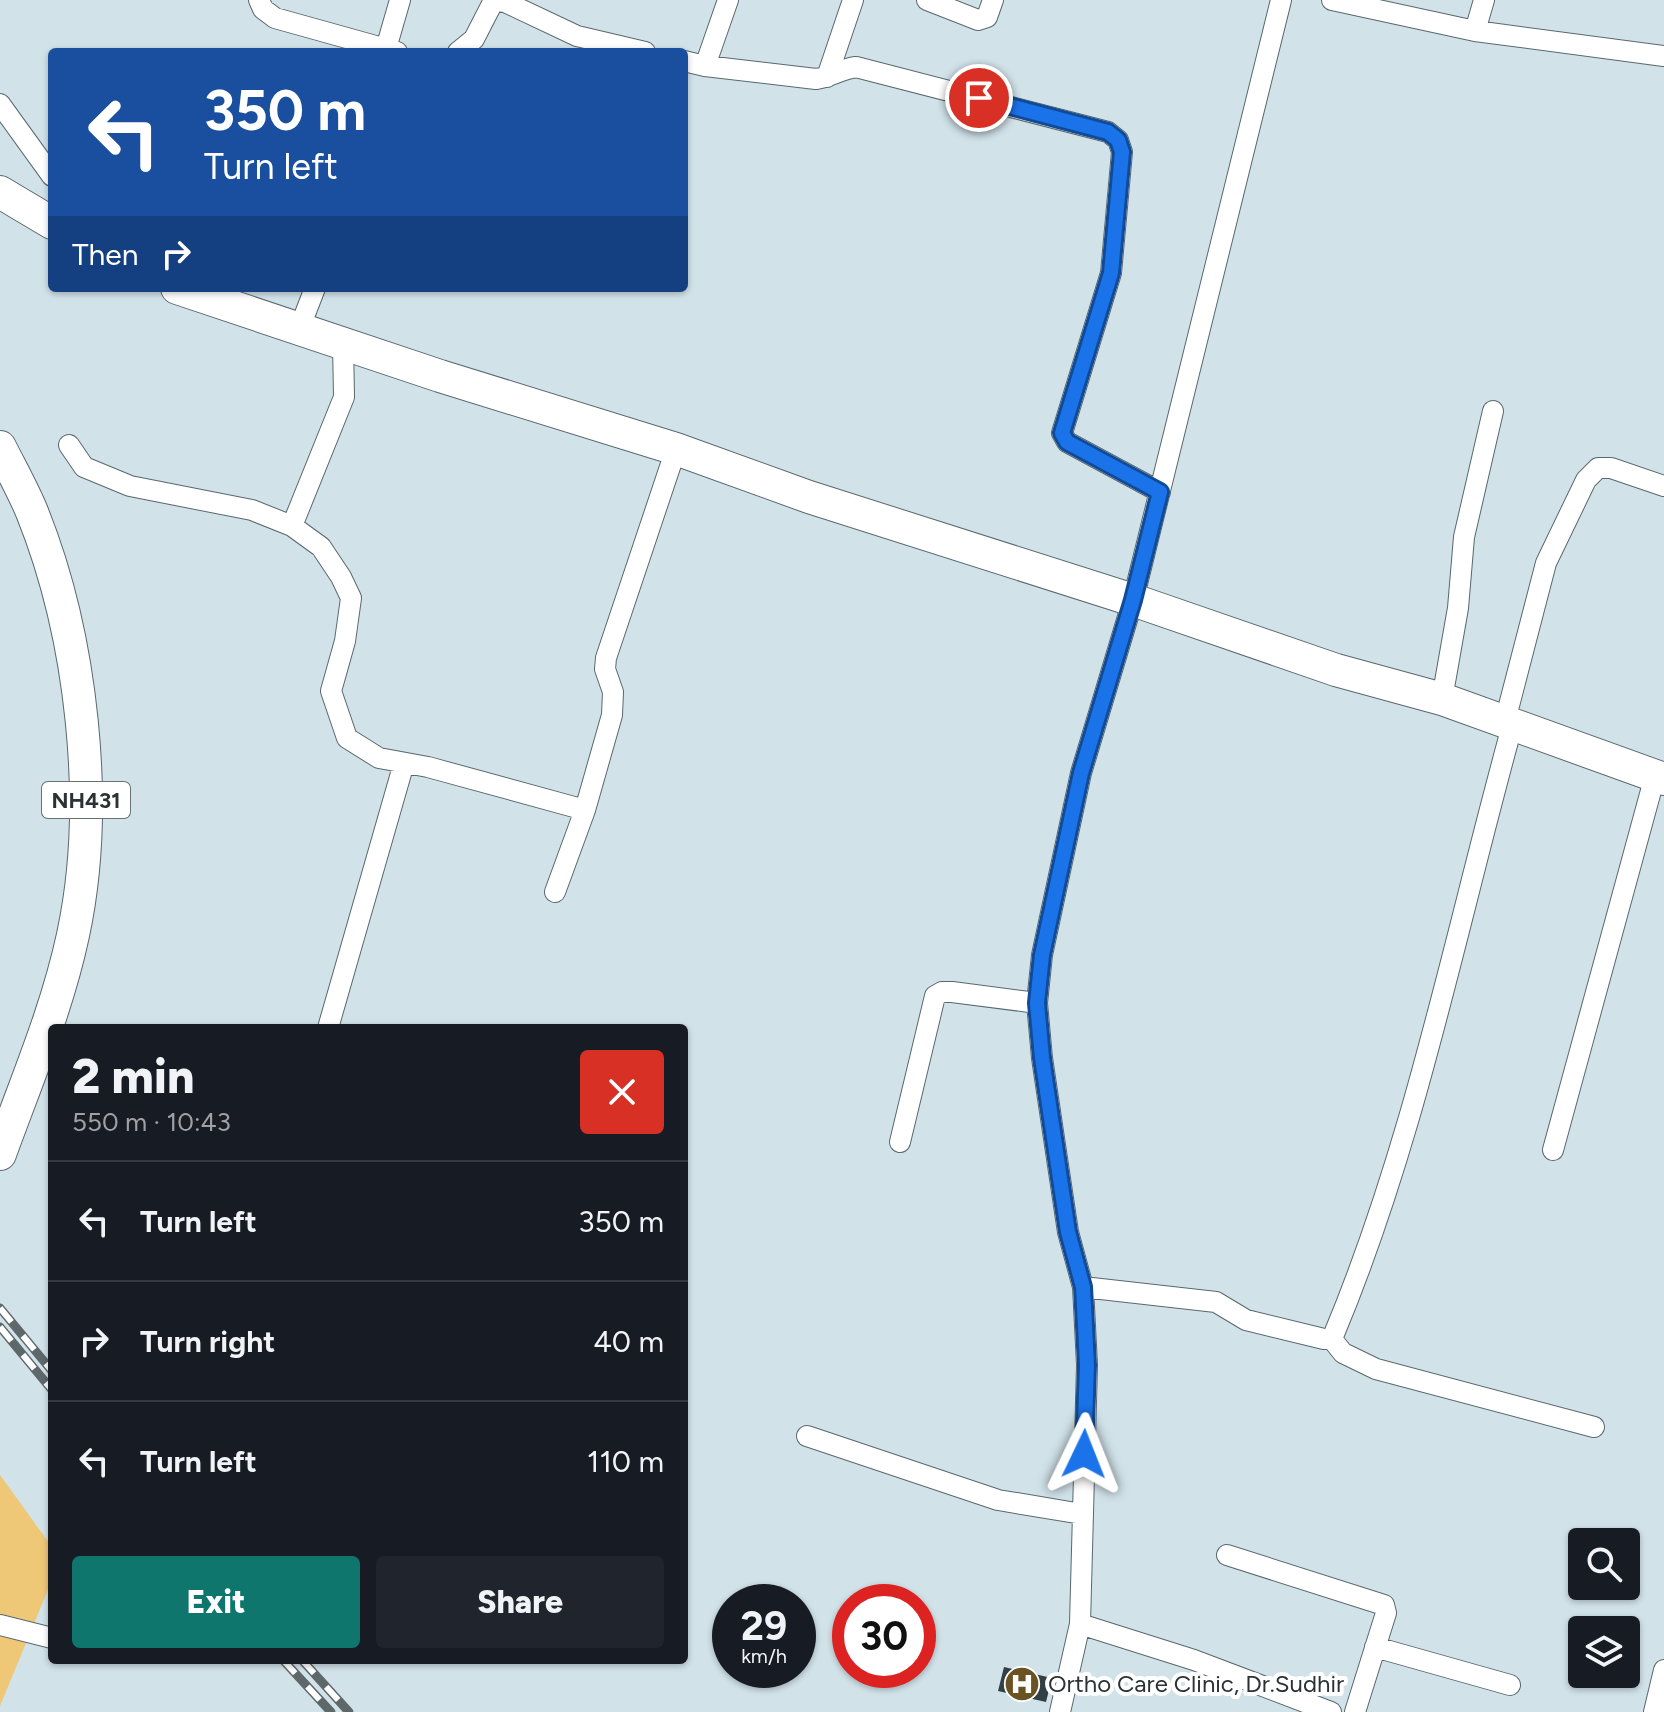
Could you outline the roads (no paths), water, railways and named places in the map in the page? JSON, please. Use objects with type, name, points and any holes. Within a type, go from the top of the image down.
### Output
[{"type":"main road","points":[[0,192],[48,221]]},
{"type":"main road","points":[[190,292],[676,449],[809,497],[1133,600],[1336,670],[1442,699],[1659,778]]},
{"type":"main road","name":"NH431","points":[[0,447],[32,513],[64,615],[79,705],[87,807],[83,875],[73,936],[46,1028],[0,1154]]},
{"type":"street","points":[[259,0],[263,9],[275,18],[379,48]]},
{"type":"street","points":[[390,48],[400,0]]},
{"type":"street","points":[[705,66],[728,0]]},
{"type":"street","points":[[827,77],[853,0]]},
{"type":"street","points":[[927,0],[978,20],[987,17],[993,0]]},
{"type":"street","points":[[1060,1712],[1080,1624],[1087,1365],[1083,1287],[1068,1232],[1042,1058],[1037,1003],[1042,955],[1081,773],[1133,600],[1281,0]]},
{"type":"street","points":[[1332,0],[1475,31],[1664,56]]},
{"type":"street","points":[[1475,31],[1484,0]]},
{"type":"street","points":[[463,48],[474,39],[492,4],[497,1],[577,36],[628,48]]},
{"type":"street","points":[[688,62],[816,79],[856,67],[1108,132],[1118,140],[1122,152],[1111,273],[1062,433],[1067,442],[1160,492]]},
{"type":"street","points":[[0,104],[48,170]]},
{"type":"street","points":[[300,327],[313,292]]},
{"type":"street","points":[[292,526],[344,397],[343,344]]},
{"type":"street","points":[[1442,699],[1458,608],[1464,537],[1493,411]]},
{"type":"street","points":[[69,445],[84,467],[130,486],[252,510],[292,526],[321,547],[351,598],[345,641],[331,691],[347,738],[379,758],[585,810]]},
{"type":"street","points":[[555,892],[585,810],[612,715],[613,692],[605,669],[606,658],[676,449]]},
{"type":"street","points":[[1331,1338],[1346,1307],[1376,1223],[1428,1054],[1546,563],[1586,480],[1598,468],[1611,468],[1664,486]]},
{"type":"street","points":[[329,1024],[404,763]]},
{"type":"street","points":[[1553,1150],[1659,778]]},
{"type":"street","points":[[900,1142],[935,996],[952,992],[1037,1003]]},
{"type":"street","points":[[1083,1287],[1216,1302],[1246,1320],[1331,1338],[1343,1353],[1376,1369],[1594,1427]]},
{"type":"street","points":[[807,1436],[998,1500],[1082,1514]]},
{"type":"street","points":[[1227,1555],[1381,1603],[1386,1613],[1355,1712]]},
{"type":"street","points":[[1080,1624],[1194,1660],[1331,1712]]},
{"type":"street","points":[[0,1625],[48,1637]]},
{"type":"street","points":[[1375,1647],[1510,1685]]},
{"type":"street","points":[[1654,1712],[1664,1670]]},
{"type":"railway","points":[[0,1308],[48,1366]]},
{"type":"railway","points":[[0,1327],[48,1385]]},
{"type":"railway","points":[[287,1664],[331,1712]]},
{"type":"railway","points":[[306,1664],[349,1712]]},
{"type":"place","name":"Ortho Care Clinic, Dr.Sudhir","points":[[1022,1684]]}]
